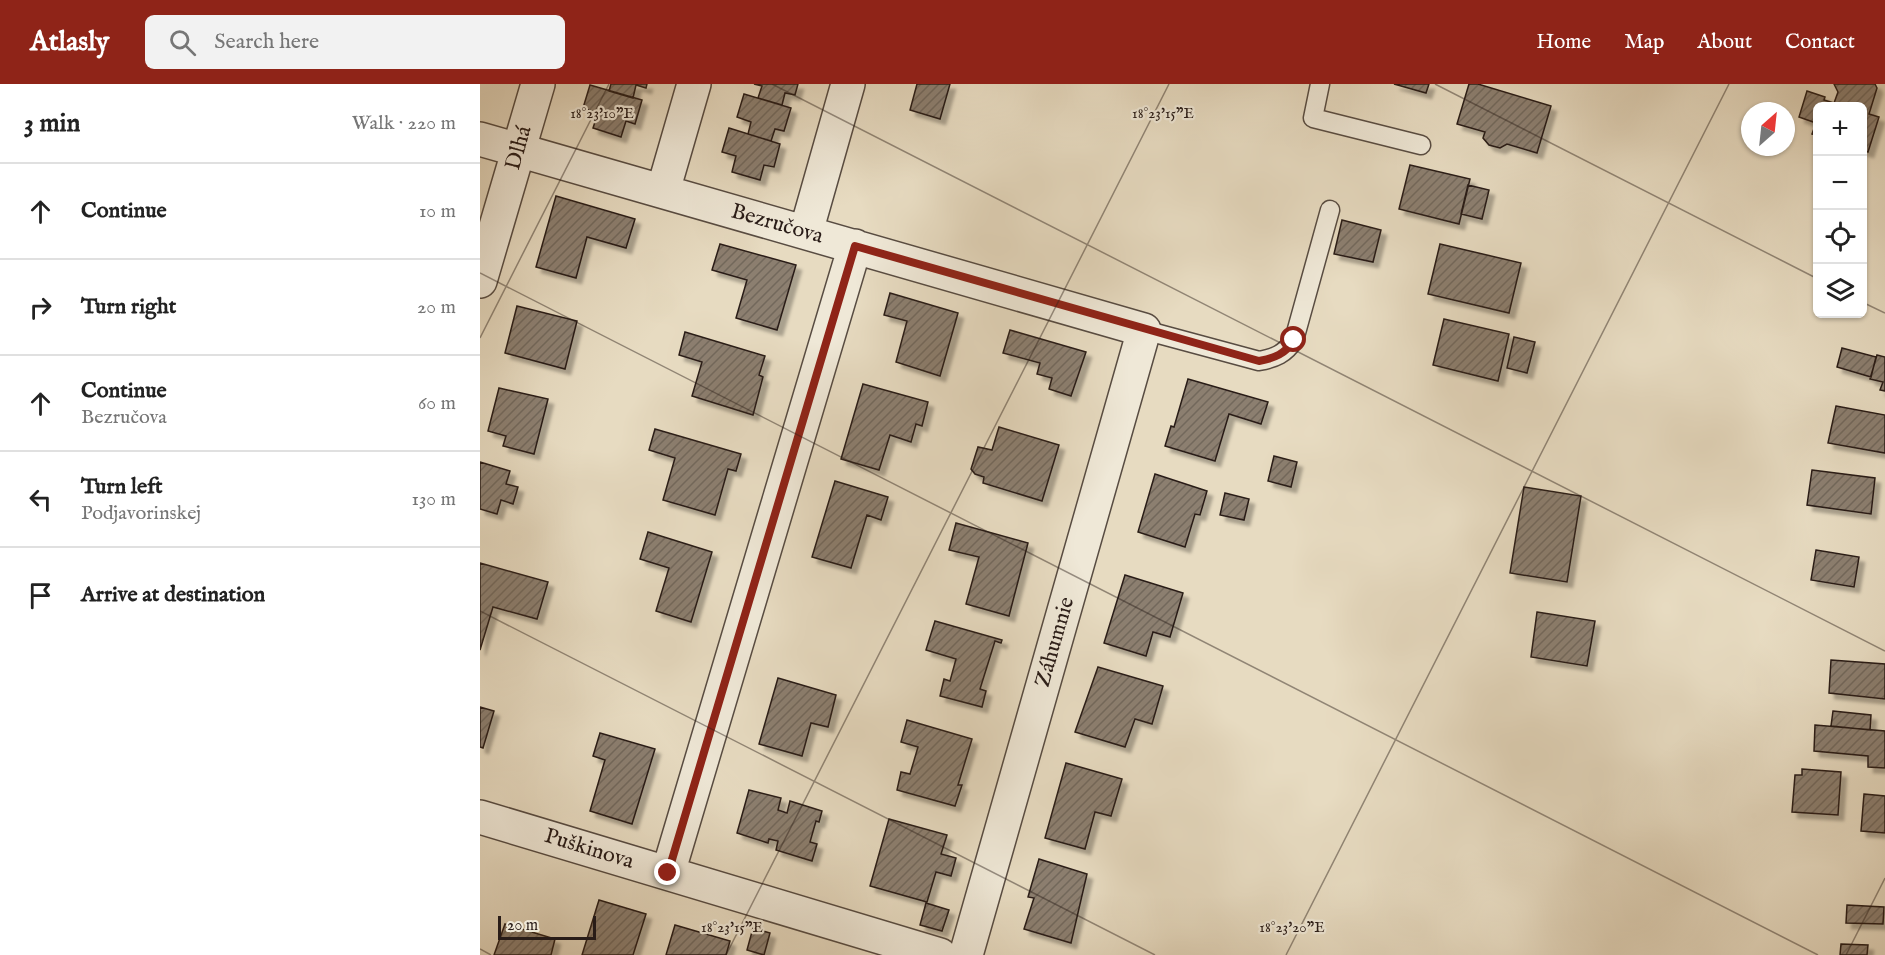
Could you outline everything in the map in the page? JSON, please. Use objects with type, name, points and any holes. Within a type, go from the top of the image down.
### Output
[{"type":"street","name":"Dlhá","points":[[480,281],[538,84]]},
{"type":"street","points":[[663,191],[694,84]]},
{"type":"street","points":[[806,232],[848,84]]},
{"type":"street","name":"Bezručova","points":[[480,139],[1144,330]]},
{"type":"street","points":[[668,873],[855,246]]},
{"type":"street","name":"Záhumnie","points":[[966,955],[1144,330]]},
{"type":"street","name":"Puškinova","points":[[480,817],[940,955]]},
{"type":"lane","points":[[1320,84],[1313,118],[1421,145]]},
{"type":"lane","points":[[1144,330],[1259,361],[1275,358],[1288,350],[1294,340],[1330,210]]},
{"type":"building","points":[[611,84],[647,84],[646,88],[636,85],[633,98],[609,91]]},
{"type":"building","points":[[754,84],[798,84],[795,95],[785,93],[782,105],[758,98],[762,86]]},
{"type":"building","points":[[917,84],[950,84],[940,119],[910,110]]},
{"type":"building","points":[[1394,84],[1429,84],[1426,93]]},
{"type":"building","points":[[1469,84],[1478,84],[1551,106],[1537,153],[1507,144],[1500,148],[1489,145],[1483,138],[1485,132],[1457,124]]},
{"type":"building","points":[[1834,84],[1875,84],[1877,88],[1869,114],[1879,117],[1868,152],[1867,102],[1834,102],[1838,92]]},
{"type":"building","points":[[590,85],[642,100],[635,124],[626,121],[621,137],[593,128],[598,113],[583,108]]},
{"type":"building","points":[[1807,91],[1825,97],[1824,100],[1831,102],[1813,102],[1813,122],[1799,117]]},
{"type":"building","points":[[744,94],[791,108],[784,131],[775,129],[771,141],[748,134],[751,122],[737,117]]},
{"type":"building","points":[[729,128],[780,144],[774,167],[764,165],[760,180],[732,172],[736,156],[722,152]]},
{"type":"building","points":[[1410,165],[1470,179],[1459,224],[1399,209]]},
{"type":"building","points":[[1468,185],[1489,190],[1482,219],[1461,214]]},
{"type":"building","points":[[556,196],[635,219],[626,248],[587,237],[576,278],[536,267]]},
{"type":"building","points":[[1342,220],[1381,230],[1373,262],[1334,254]]},
{"type":"building","points":[[720,244],[796,265],[777,330],[736,318],[747,280],[712,270]]},
{"type":"building","points":[[1440,244],[1521,263],[1509,313],[1428,294]]},
{"type":"building","points":[[890,293],[958,313],[940,376],[896,362],[907,321],[884,315]]},
{"type":"building","points":[[517,306],[577,321],[565,369],[505,353]]},
{"type":"building","points":[[1444,319],[1509,334],[1498,381],[1433,365]]},
{"type":"building","points":[[1010,330],[1086,352],[1071,396],[1049,389],[1052,378],[1037,374],[1040,363],[1003,353]]},
{"type":"building","points":[[685,332],[765,356],[759,375],[763,377],[753,415],[692,396],[702,362],[679,355]]},
{"type":"building","points":[[1514,337],[1535,342],[1527,373],[1507,368]]},
{"type":"building","points":[[1842,348],[1876,357],[1871,377],[1837,367]]},
{"type":"building","points":[[1877,355],[1885,357],[1885,391],[1880,390],[1883,382],[1870,379]]},
{"type":"building","points":[[1188,379],[1268,402],[1261,424],[1229,414],[1215,461],[1165,446],[1171,426],[1174,427]]},
{"type":"building","points":[[863,384],[928,402],[922,426],[916,424],[911,442],[890,435],[879,470],[841,459]]},
{"type":"building","points":[[499,388],[548,399],[534,454],[503,446],[506,436],[488,431]]},
{"type":"building","points":[[1836,406],[1885,415],[1885,453],[1828,443]]},
{"type":"building","points":[[999,427],[1059,445],[1042,501],[983,483],[984,477],[975,474],[971,469],[978,447],[992,450]]},
{"type":"building","points":[[655,429],[741,454],[736,471],[728,469],[715,515],[663,500],[675,458],[649,450]]},
{"type":"building","points":[[1274,456],[1297,462],[1291,487],[1268,481]]},
{"type":"building","points":[[480,462],[510,471],[506,484],[518,487],[513,504],[501,500],[497,514],[480,509]]},
{"type":"building","points":[[1812,470],[1875,478],[1871,514],[1807,505]]},
{"type":"building","points":[[1155,474],[1207,491],[1200,515],[1195,514],[1185,547],[1138,532]]},
{"type":"building","points":[[835,481],[888,497],[881,520],[867,515],[851,568],[812,557]]},
{"type":"building","points":[[1524,487],[1581,496],[1567,582],[1510,573]]},
{"type":"building","points":[[1225,493],[1249,499],[1244,520],[1220,515]]},
{"type":"building","points":[[956,523],[1028,543],[1009,616],[966,604],[979,557],[949,550]]},
{"type":"building","points":[[648,532],[712,552],[691,622],[656,611],[669,568],[640,559]]},
{"type":"building","points":[[1816,550],[1859,557],[1854,587],[1811,580]]},
{"type":"building","points":[[480,563],[548,582],[537,619],[493,607],[480,650]]},
{"type":"building","points":[[1125,575],[1183,593],[1170,637],[1153,632],[1146,656],[1104,643]]},
{"type":"building","points":[[1537,612],[1595,621],[1587,666],[1531,657]]},
{"type":"building","points":[[935,621],[1002,640],[1001,643],[995,641],[980,689],[986,691],[982,707],[940,696],[944,679],[950,681],[956,659],[926,650]]},
{"type":"building","points":[[1831,660],[1885,664],[1885,699],[1829,693]]},
{"type":"building","points":[[1098,667],[1163,686],[1152,724],[1135,719],[1125,747],[1075,732]]},
{"type":"building","points":[[778,678],[836,695],[828,727],[811,723],[802,756],[759,744]]},
{"type":"building","points":[[480,707],[494,711],[483,748],[480,747]]},
{"type":"building","points":[[1833,711],[1871,715],[1870,730],[1831,726]]},
{"type":"building","points":[[907,720],[972,739],[958,785],[962,785],[955,806],[897,790],[901,772],[910,774],[918,747],[901,742]]},
{"type":"building","points":[[1815,725],[1885,731],[1885,768],[1868,767],[1868,756],[1814,751]]},
{"type":"building","points":[[600,733],[655,749],[632,824],[590,811],[605,760],[593,756]]},
{"type":"building","points":[[1066,763],[1122,779],[1111,816],[1095,812],[1085,849],[1045,838]]},
{"type":"building","points":[[1802,769],[1841,772],[1838,815],[1792,812],[1795,775],[1802,775]]},
{"type":"building","points":[[749,790],[781,798],[778,810],[787,813],[790,801],[822,811],[819,822],[816,821],[810,842],[817,844],[812,861],[776,850],[778,841],[769,839],[768,843],[737,833]]},
{"type":"building","points":[[1864,794],[1885,796],[1885,833],[1861,831]]},
{"type":"building","points":[[889,819],[947,835],[941,854],[956,858],[951,876],[936,872],[927,902],[870,886]]},
{"type":"building","points":[[1039,859],[1087,874],[1071,943],[1024,929],[1034,898],[1028,897]]},
{"type":"building","points":[[599,900],[646,914],[633,955],[582,955]]},
{"type":"building","points":[[926,903],[949,910],[942,931],[920,925]]},
{"type":"building","points":[[1847,905],[1884,907],[1883,924],[1846,923]]},
{"type":"building","points":[[505,924],[555,939],[551,955],[494,955]]},
{"type":"building","points":[[675,925],[730,941],[726,955],[666,955]]},
{"type":"building","points":[[753,928],[770,933],[764,955],[747,950]]},
{"type":"building","points":[[1841,944],[1868,945],[1867,955],[1840,955]]},
{"type":"route","points":[[668,873],[855,246],[1259,361],[1275,358],[1288,350],[1294,340]]}]
